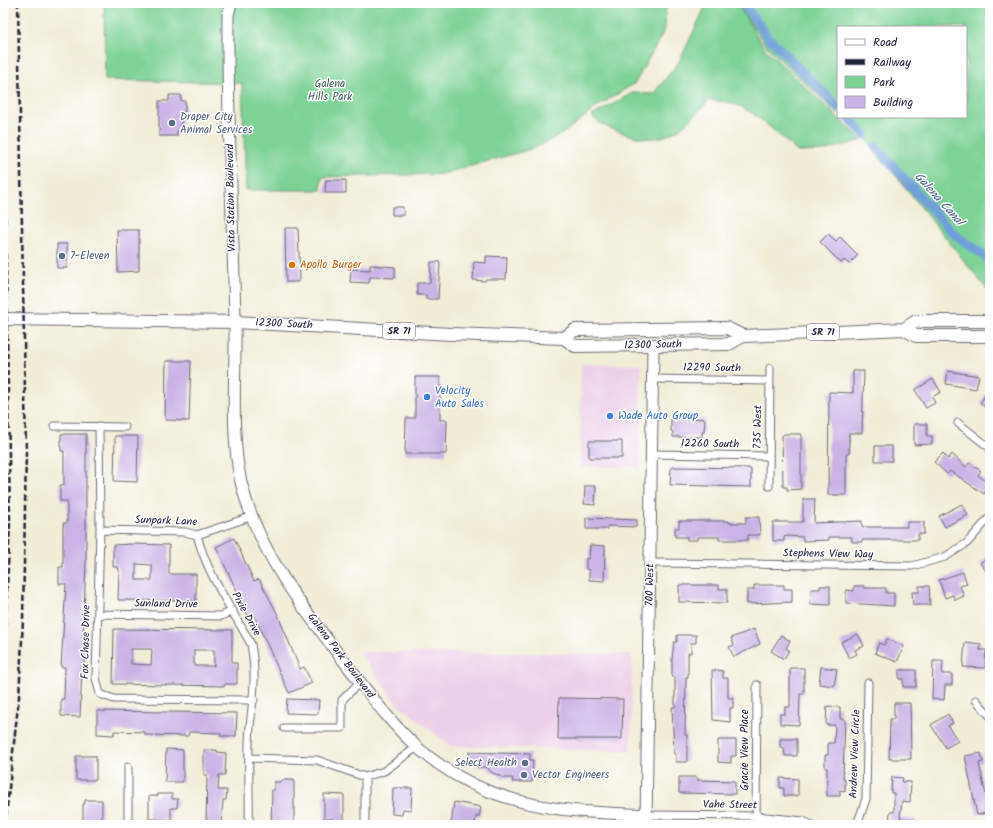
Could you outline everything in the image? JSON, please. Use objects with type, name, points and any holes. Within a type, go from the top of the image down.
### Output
[{"type":"main road","name":"12300 South","points":[[3,319],[235,322],[451,334],[564,338],[575,346],[729,344],[743,336],[904,329]]},
{"type":"main road","name":"SR 71","points":[[990,321],[916,321],[904,329],[916,336],[990,336]]},
{"type":"main road","name":"12300 South","points":[[564,338],[575,330],[727,328],[743,336]]},
{"type":"street","name":"Vista Station Boulevard","points":[[231,3],[228,16],[228,99],[235,322]]},
{"type":"street","name":"Galena Park Boulevard","points":[[235,322],[236,446],[241,482],[260,539],[272,560],[318,628],[386,715],[417,747],[439,764],[486,790],[538,807],[646,820]]},
{"type":"street","name":"700 West","points":[[646,820],[653,345]]},
{"type":"street","name":"735 West","points":[[769,486],[768,456],[770,368]]},
{"type":"street","name":"12290 South","points":[[653,379],[770,381]]},
{"type":"street","points":[[958,423],[990,448]]},
{"type":"street","points":[[54,426],[125,427]]},
{"type":"street","name":"Fox Chase Drive","points":[[99,426],[100,530],[96,678],[100,694],[114,699],[254,700]]},
{"type":"street","name":"12260 South","points":[[652,454],[768,456]]},
{"type":"street","name":"Sunpark Lane","points":[[100,530],[185,532],[197,534],[253,516]]},
{"type":"street","name":"Stephens View Way","points":[[650,563],[912,566],[945,557],[967,543],[990,517]]},
{"type":"street","name":"Pixie Drive","points":[[197,534],[202,555],[212,577],[251,644],[254,671],[254,700],[250,727],[249,825]]},
{"type":"street","name":"Sunland Drive","points":[[98,614],[221,616],[232,611]]},
{"type":"street","points":[[284,728],[342,728],[342,700],[360,682]]},
{"type":"street","name":"Andrew View Circle","points":[[857,825],[866,799],[868,684]]},
{"type":"street","name":"Gracie View Place","points":[[756,825],[757,685]]},
{"type":"street","points":[[976,700],[990,716]]},
{"type":"street","points":[[249,758],[317,760],[365,777],[384,771],[417,747]]},
{"type":"street","points":[[128,767],[128,825]]},
{"type":"street","points":[[365,777],[365,825]]},
{"type":"street","name":"Vahe Street","points":[[646,820],[756,816],[803,822],[812,825]]},
{"type":"shaded area","name":"Wade Auto Group","points":[[581,364],[641,365],[640,467],[580,467]]},
{"type":"shaded area","points":[[359,652],[632,654],[631,751],[450,746],[397,703]]},
{"type":"green space","name":"Galena Hills Park","points":[[104,3],[666,3],[665,29],[635,83],[598,106],[565,132],[535,148],[442,174],[322,177],[321,190],[246,190],[242,83],[105,80]]},
{"type":"green space","points":[[707,3],[990,3],[990,293],[868,141],[843,118],[967,118],[967,26],[837,26],[837,113],[767,47],[738,5],[765,49],[862,140],[823,151],[798,152],[758,117],[740,106],[723,101],[709,100],[679,129],[659,138],[634,136],[618,131],[601,124],[592,116],[632,93],[653,94],[679,62]]},
{"type":"building","points":[[169,95],[181,95],[181,101],[185,101],[185,112],[181,112],[181,131],[177,131],[177,136],[159,136],[159,101],[169,101]]},
{"type":"building","points":[[326,180],[346,180],[346,193],[325,193]]},
{"type":"building","points":[[392,207],[403,207],[404,215],[392,215]]},
{"type":"building","name":"Apollo Burger","points":[[285,228],[298,228],[300,280],[297,282],[286,282]]},
{"type":"building","points":[[117,230],[139,230],[139,271],[118,272]]},
{"type":"building","points":[[828,234],[836,241],[840,237],[858,255],[849,264],[844,260],[841,263],[820,242]]},
{"type":"building","name":"7-Eleven","points":[[57,244],[67,244],[67,268],[57,268]]},
{"type":"building","points":[[486,256],[507,257],[506,279],[486,279],[485,281],[473,280],[474,262],[486,263]]},
{"type":"building","points":[[431,262],[440,262],[438,299],[426,299],[426,295],[417,295],[417,283],[430,283]]},
{"type":"building","points":[[370,265],[395,267],[395,278],[370,277],[369,283],[350,282],[351,269],[370,270]]},
{"type":"building","points":[[166,361],[191,361],[189,421],[165,420]]},
{"type":"building","points":[[853,371],[864,371],[862,433],[849,433],[849,454],[846,454],[846,495],[828,495],[829,392],[853,393]]},
{"type":"building","points":[[948,371],[979,376],[976,389],[946,384]]},
{"type":"building","name":"Velocity Auto Sales","points":[[415,377],[440,377],[440,420],[447,420],[446,454],[405,454],[406,418],[415,418]]},
{"type":"building","points":[[933,379],[941,392],[932,397],[935,403],[926,408],[915,390]]},
{"type":"building","points":[[990,388],[990,410],[980,403]]},
{"type":"building","points":[[671,419],[705,419],[702,437],[673,437],[673,432],[671,431]]},
{"type":"building","points":[[914,424],[927,424],[927,436],[932,436],[932,444],[914,445]]},
{"type":"building","points":[[61,434],[86,434],[86,562],[83,638],[85,638],[80,717],[61,716],[61,699],[64,699],[65,667],[61,667],[66,584],[59,584],[59,567],[63,567],[63,523],[67,523],[67,501],[60,501],[60,485],[64,485],[64,451],[61,451]]},
{"type":"building","points":[[784,434],[801,434],[801,489],[787,490],[787,487],[783,487],[782,436]]},
{"type":"building","points":[[115,436],[138,436],[137,482],[114,481]]},
{"type":"building","name":"Wade Auto Group","points":[[589,441],[622,441],[622,458],[589,458]]},
{"type":"building","points":[[875,446],[892,446],[892,461],[875,461]]},
{"type":"building","points":[[943,453],[948,459],[952,454],[966,467],[969,463],[981,471],[978,475],[990,484],[984,494],[950,471],[947,474],[934,462]]},
{"type":"building","points":[[673,467],[749,468],[751,470],[751,487],[670,485],[671,469]]},
{"type":"building","points":[[585,486],[596,486],[595,505],[584,504]]},
{"type":"building","points":[[803,499],[815,499],[814,523],[862,521],[862,527],[907,527],[907,522],[924,522],[924,534],[918,534],[918,540],[862,540],[862,542],[852,542],[852,537],[829,537],[829,540],[803,541],[803,537],[787,536],[784,537],[784,541],[773,541],[773,522],[803,522]]},
{"type":"building","points":[[962,504],[968,515],[945,527],[939,516]]},
{"type":"building","points":[[746,517],[759,517],[760,535],[748,535],[748,540],[719,540],[719,537],[697,537],[697,540],[687,540],[687,537],[675,537],[675,528],[679,528],[679,521],[729,521],[729,523],[746,523]]},
{"type":"building","points":[[586,518],[637,520],[636,527],[607,526],[607,529],[586,529]]},
{"type":"building","points":[[234,538],[254,581],[259,579],[277,613],[300,669],[304,667],[312,683],[289,693],[254,615],[249,617],[216,547]]},
{"type":"building","points":[[113,545],[169,545],[169,574],[196,574],[196,601],[118,600],[119,570],[118,567],[113,567]],"holes":[[[136,564],[152,565],[152,580],[136,580]]]},
{"type":"building","points":[[590,545],[605,546],[604,581],[589,580],[589,570],[586,569],[586,558],[589,559]]},
{"type":"building","points":[[990,555],[990,576],[980,563]]},
{"type":"building","points":[[963,572],[967,584],[960,586],[964,596],[955,600],[953,595],[945,598],[939,580]]},
{"type":"building","points":[[679,585],[719,585],[719,589],[727,589],[727,603],[679,602]]},
{"type":"building","points":[[754,585],[784,585],[784,589],[792,589],[792,602],[747,604],[747,590],[754,590]]},
{"type":"building","points":[[820,586],[830,586],[830,605],[810,604],[811,589],[820,589]]},
{"type":"building","points":[[854,586],[864,586],[864,588],[886,588],[886,593],[894,593],[894,606],[846,603],[846,590],[854,591]]},
{"type":"building","points":[[919,586],[929,586],[930,605],[913,605],[912,592],[919,592]]},
{"type":"building","points":[[114,629],[232,630],[232,663],[237,663],[237,684],[225,684],[225,686],[113,684]],"holes":[[[131,649],[152,649],[151,665],[131,664]],[[194,650],[214,650],[214,666],[194,666]]]},
{"type":"building","points":[[754,629],[760,644],[734,657],[729,647],[734,645],[731,638]]},
{"type":"building","points":[[858,634],[864,646],[855,650],[857,654],[849,658],[841,642]]},
{"type":"building","points":[[677,635],[696,635],[696,643],[691,643],[691,653],[688,653],[688,677],[686,677],[685,735],[687,735],[687,762],[676,762],[676,754],[674,754],[672,707],[675,707],[675,677],[672,677],[672,659],[674,642],[677,642]]},
{"type":"building","points":[[781,635],[790,641],[786,648],[789,650],[784,659],[771,651]]},
{"type":"building","points":[[887,639],[904,646],[897,662],[875,653],[879,643],[884,645]]},
{"type":"building","points":[[965,642],[981,644],[980,650],[986,650],[985,668],[963,667]]},
{"type":"building","points":[[933,661],[943,661],[942,674],[952,674],[952,685],[945,685],[944,700],[932,699]]},
{"type":"building","points":[[821,667],[837,669],[834,686],[819,684]]},
{"type":"building","points":[[790,668],[804,668],[804,694],[800,694],[799,725],[780,724],[780,714],[785,714],[785,707],[790,707]]},
{"type":"building","points":[[712,670],[723,671],[723,678],[728,678],[728,698],[733,698],[733,708],[730,708],[730,722],[713,720]]},
{"type":"building","points":[[899,670],[916,670],[916,687],[903,687],[903,679],[899,679]]},
{"type":"building","points":[[559,698],[623,699],[622,739],[558,739]]},
{"type":"building","points":[[287,699],[319,700],[318,714],[286,713]]},
{"type":"building","points":[[894,703],[910,703],[911,759],[889,759],[890,719],[894,719]]},
{"type":"building","points":[[827,706],[840,707],[840,719],[845,719],[843,779],[845,779],[845,791],[840,790],[840,796],[827,796],[827,768],[825,768],[825,755],[828,755],[828,743],[834,743],[835,725],[826,725]]},
{"type":"building","points":[[97,711],[237,713],[236,736],[220,736],[221,733],[189,732],[188,736],[145,735],[145,732],[114,731],[114,735],[97,734]]},
{"type":"building","points":[[948,714],[953,723],[948,726],[958,741],[946,748],[931,725]]},
{"type":"building","points":[[780,739],[797,739],[797,756],[785,756],[784,748],[780,748]]},
{"type":"building","points":[[718,740],[736,740],[736,756],[731,756],[731,763],[718,762]]},
{"type":"building","points":[[166,749],[183,750],[183,782],[165,782]]},
{"type":"building","points":[[204,750],[217,750],[217,752],[226,753],[225,775],[219,775],[218,790],[227,790],[226,800],[223,800],[221,825],[206,825],[207,775],[204,775]]},
{"type":"building","points":[[469,752],[530,754],[530,760],[533,760],[532,782],[512,782],[513,778],[504,778],[491,772],[487,767],[478,767],[478,763],[469,763]]},
{"type":"building","points":[[981,753],[983,762],[979,763],[988,801],[990,801],[990,812],[977,815],[965,756]]},
{"type":"building","points":[[76,756],[96,756],[96,780],[76,780]]},
{"type":"building","points":[[679,777],[697,777],[697,780],[735,781],[735,794],[679,793]]},
{"type":"building","points":[[892,777],[903,778],[902,782],[911,782],[910,802],[902,801],[900,818],[916,820],[915,825],[889,825],[890,812],[894,812],[894,793],[891,793]]},
{"type":"building","points":[[780,778],[798,779],[798,796],[784,796],[784,788],[780,788]]},
{"type":"building","points":[[282,780],[294,780],[294,825],[271,825],[272,790],[274,790],[274,782],[282,782]]},
{"type":"building","points":[[393,788],[412,788],[411,810],[403,809],[402,815],[392,814]]},
{"type":"building","points":[[158,794],[172,794],[172,799],[178,799],[177,808],[171,808],[171,820],[149,819],[149,796],[158,796]]},
{"type":"building","points":[[324,794],[344,795],[344,824],[333,824],[333,819],[324,819]]},
{"type":"building","points":[[85,800],[102,800],[102,825],[83,825],[83,804],[85,804]]},
{"type":"building","points":[[454,802],[481,807],[479,817],[476,816],[475,825],[451,825]]},
{"type":"waterway","name":"Galena Canal","points":[[743,3],[768,37],[837,106]]},
{"type":"waterway","name":"Galena Canal","points":[[849,118],[865,135]]},
{"type":"waterway","name":"Galena Canal","points":[[876,147],[954,234],[990,262]]},
{"type":"railway","points":[[5,825],[19,697],[23,620],[26,451],[18,3]]},
{"type":"railway","points":[[3,73],[10,522],[3,676]]},
{"type":"place","name":"Draper City Animal Services","points":[[172,123]]},
{"type":"place","name":"7-Eleven","points":[[62,256]]},
{"type":"place","name":"Apollo Burger","points":[[292,265]]},
{"type":"place","name":"Velocity Auto Sales","points":[[427,397]]},
{"type":"place","name":"Wade Auto Group","points":[[610,416]]},
{"type":"place","name":"Select Health","points":[[525,763]]},
{"type":"place","name":"Vector Engineers","points":[[524,775]]}]
